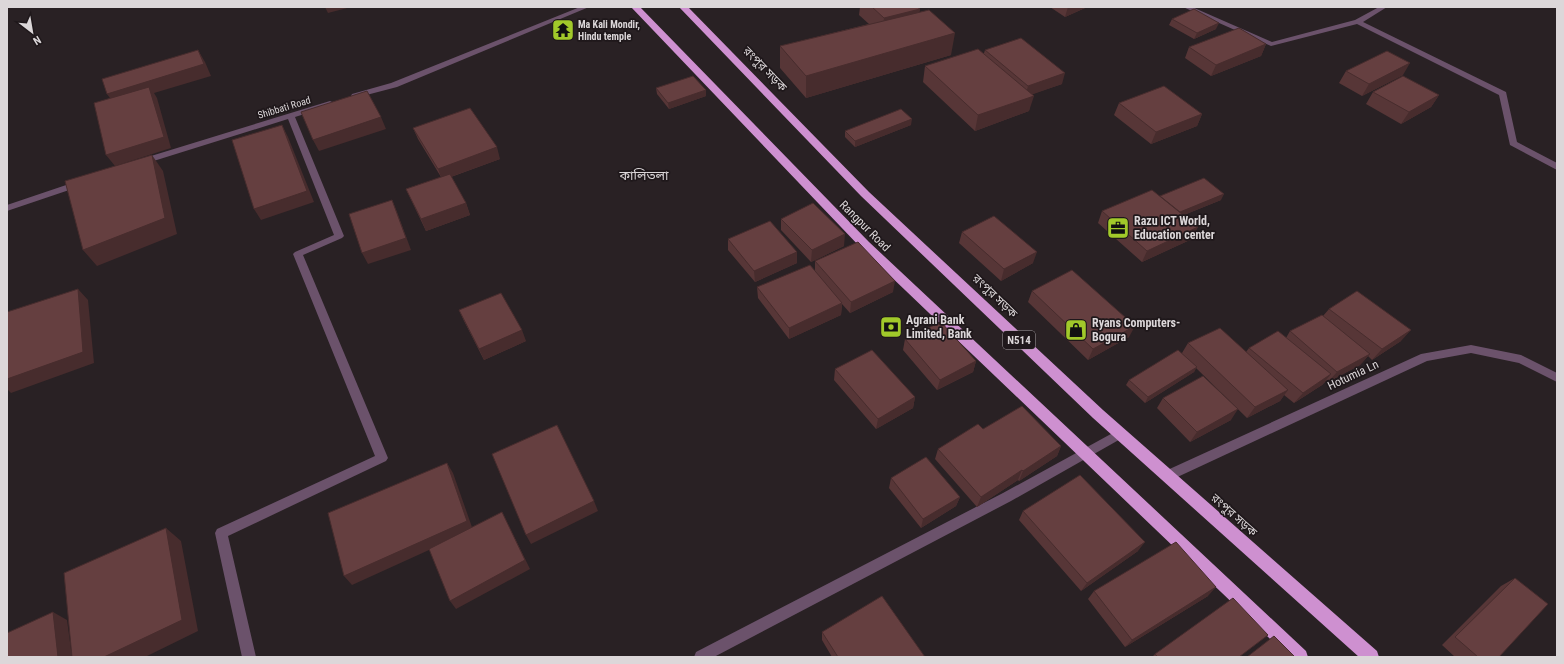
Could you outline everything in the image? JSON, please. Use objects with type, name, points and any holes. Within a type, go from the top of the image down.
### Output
[{"type":"highway","name":"Rangpur Road","points":[[635,7],[865,246],[1086,454]]},
{"type":"highway","name":"রংপুর সড়ক","points":[[683,7],[865,194],[1120,434],[1371,657]]},
{"type":"highway","points":[[1086,454],[1300,657]]},
{"type":"street","name":"Shibbati Road","points":[[129,166],[290,115],[394,85],[586,7]]},
{"type":"street","points":[[1186,7],[1271,44],[1358,22],[1384,7]]},
{"type":"street","points":[[1358,22],[1503,94],[1513,143],[1557,167]]},
{"type":"street","points":[[249,657],[221,533],[382,458],[298,254],[339,236],[290,115]]},
{"type":"street","points":[[7,208],[84,182]]},
{"type":"street","name":"Hotumia Ln","points":[[1167,476],[1425,357],[1471,349],[1521,359],[1557,378]]},
{"type":"street","points":[[701,657],[1007,497],[1120,434]]},
{"type":"building","points":[[872,7],[917,7],[920,9],[884,18]]},
{"type":"building","points":[[1194,9],[1219,23],[1197,33],[1172,19]]},
{"type":"building","points":[[929,10],[955,33],[806,76],[780,46]]},
{"type":"building","points":[[1239,28],[1266,44],[1216,65],[1189,47]]},
{"type":"building","points":[[1021,38],[1065,73],[1028,86],[985,50]]},
{"type":"building","points":[[978,49],[1034,96],[978,115],[925,66]]},
{"type":"building","points":[[198,50],[204,64],[107,94],[102,79]]},
{"type":"building","points":[[1387,51],[1410,63],[1369,84],[1346,71]]},
{"type":"building","points":[[693,76],[706,90],[668,103],[656,88]]},
{"type":"building","points":[[1403,76],[1439,95],[1409,112],[1373,92]]},
{"type":"building","points":[[1164,86],[1202,114],[1156,132],[1119,103]]},
{"type":"building","points":[[149,87],[164,137],[106,155],[94,103]]},
{"type":"building","points":[[367,91],[381,117],[313,140],[301,112]]},
{"type":"building","points":[[470,108],[497,147],[438,169],[413,128]]},
{"type":"building","points":[[901,109],[912,119],[855,141],[845,131]]},
{"type":"building","points":[[282,125],[307,191],[254,209],[232,140]]},
{"type":"building","points":[[152,155],[165,218],[83,250],[65,181]]},
{"type":"building","points":[[450,174],[466,203],[421,219],[406,189]]},
{"type":"building","points":[[1204,178],[1224,194],[1180,212],[1160,196]]},
{"type":"building","points":[[1152,190],[1198,227],[1147,251],[1102,211]]},
{"type":"building","points":[[392,200],[406,238],[362,253],[349,214]]},
{"type":"building","points":[[813,203],[845,234],[812,250],[781,219]]},
{"type":"building","points":[[994,216],[1037,252],[1004,269],[962,232]]},
{"type":"building","points":[[770,221],[797,252],[754,271],[728,239]]},
{"type":"building","points":[[858,242],[895,281],[851,302],[815,261]]},
{"type":"building","points":[[810,265],[842,303],[789,328],[757,287]]},
{"type":"building","points":[[1072,270],[1135,326],[1093,349],[1032,291]]},
{"type":"building","points":[[78,289],[83,352],[7,379],[7,312]]},
{"type":"building","points":[[1357,291],[1411,330],[1382,349],[1329,309]]},
{"type":"building","points":[[501,293],[522,330],[479,349],[459,310]]},
{"type":"building","points":[[1322,315],[1370,354],[1337,372],[1290,331]]},
{"type":"building","points":[[941,322],[976,361],[940,380],[905,339]]},
{"type":"building","points":[[1220,328],[1288,390],[1255,407],[1188,343]]},
{"type":"building","points":[[1278,331],[1331,374],[1303,393],[1249,348]]},
{"type":"building","points":[[872,350],[915,397],[878,419],[835,369]]},
{"type":"building","points":[[1178,350],[1197,367],[1148,397],[1129,380]]},
{"type":"building","points":[[1203,376],[1238,409],[1197,432],[1163,398]]},
{"type":"building","points":[[1022,406],[1061,446],[981,497],[938,449],[978,424],[983,429]]},
{"type":"building","points":[[557,425],[594,501],[526,535],[492,454]]},
{"type":"building","points":[[926,457],[960,497],[923,519],[891,478]]},
{"type":"building","points":[[447,463],[467,521],[344,576],[328,513]]},
{"type":"building","points":[[1080,475],[1145,542],[1087,583],[1023,511]]},
{"type":"building","points":[[502,512],[525,560],[450,601],[429,549]]},
{"type":"building","points":[[166,528],[182,620],[104,657],[72,657],[64,573]]},
{"type":"building","points":[[1176,542],[1216,587],[1132,640],[1094,591]]},
{"type":"building","points":[[1515,578],[1548,604],[1499,657],[1478,657],[1455,637]]},
{"type":"building","points":[[882,596],[925,657],[838,657],[822,632]]},
{"type":"building","points":[[1233,598],[1268,635],[1239,657],[1158,657],[1155,654]]},
{"type":"building","points":[[53,612],[58,657],[7,657],[7,633]]},
{"type":"building","points":[[1274,636],[1295,657],[1247,657]]},
{"type":"place","name":"Ma Kali Mondir, Hindu temple","points":[[563,30]]},
{"type":"place","name":"Razu ICT World, Education center","points":[[1118,228]]},
{"type":"place","name":"Agrani Bank Limited, Bank","points":[[891,327]]},
{"type":"place","name":"Ryans Computers- Bogura","points":[[1076,330]]},
{"type":"district","name":"কালিতলা","points":[[644,175]]}]
